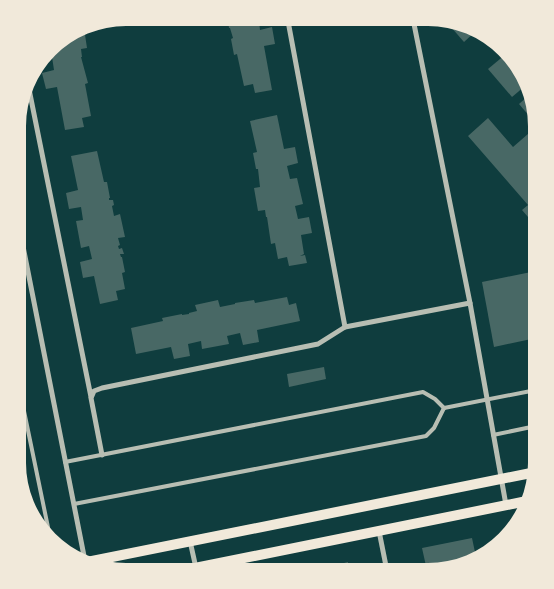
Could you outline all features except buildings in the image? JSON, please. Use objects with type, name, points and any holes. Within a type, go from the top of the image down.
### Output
[{"type":"main road","points":[[99,558],[527,473]]},
{"type":"main road","points":[[229,563],[519,502]]},
{"type":"street","points":[[289,26],[345,327]]},
{"type":"street","points":[[414,26],[470,302],[506,505]]},
{"type":"street","points":[[31,98],[102,455]]},
{"type":"street","points":[[26,262],[84,553]]},
{"type":"street","points":[[91,398],[94,391],[102,388],[318,344],[345,327],[470,302]]},
{"type":"street","points":[[379,531],[385,563]]},
{"type":"street","points":[[190,540],[195,563]]},
{"type":"lane","points":[[65,462],[423,392],[435,399],[444,408]]},
{"type":"lane","points":[[444,408],[528,392]]},
{"type":"lane","points":[[74,504],[426,436],[434,428],[444,408]]},
{"type":"lane","points":[[26,421],[47,524]]},
{"type":"lane","points":[[494,435],[528,428]]}]
